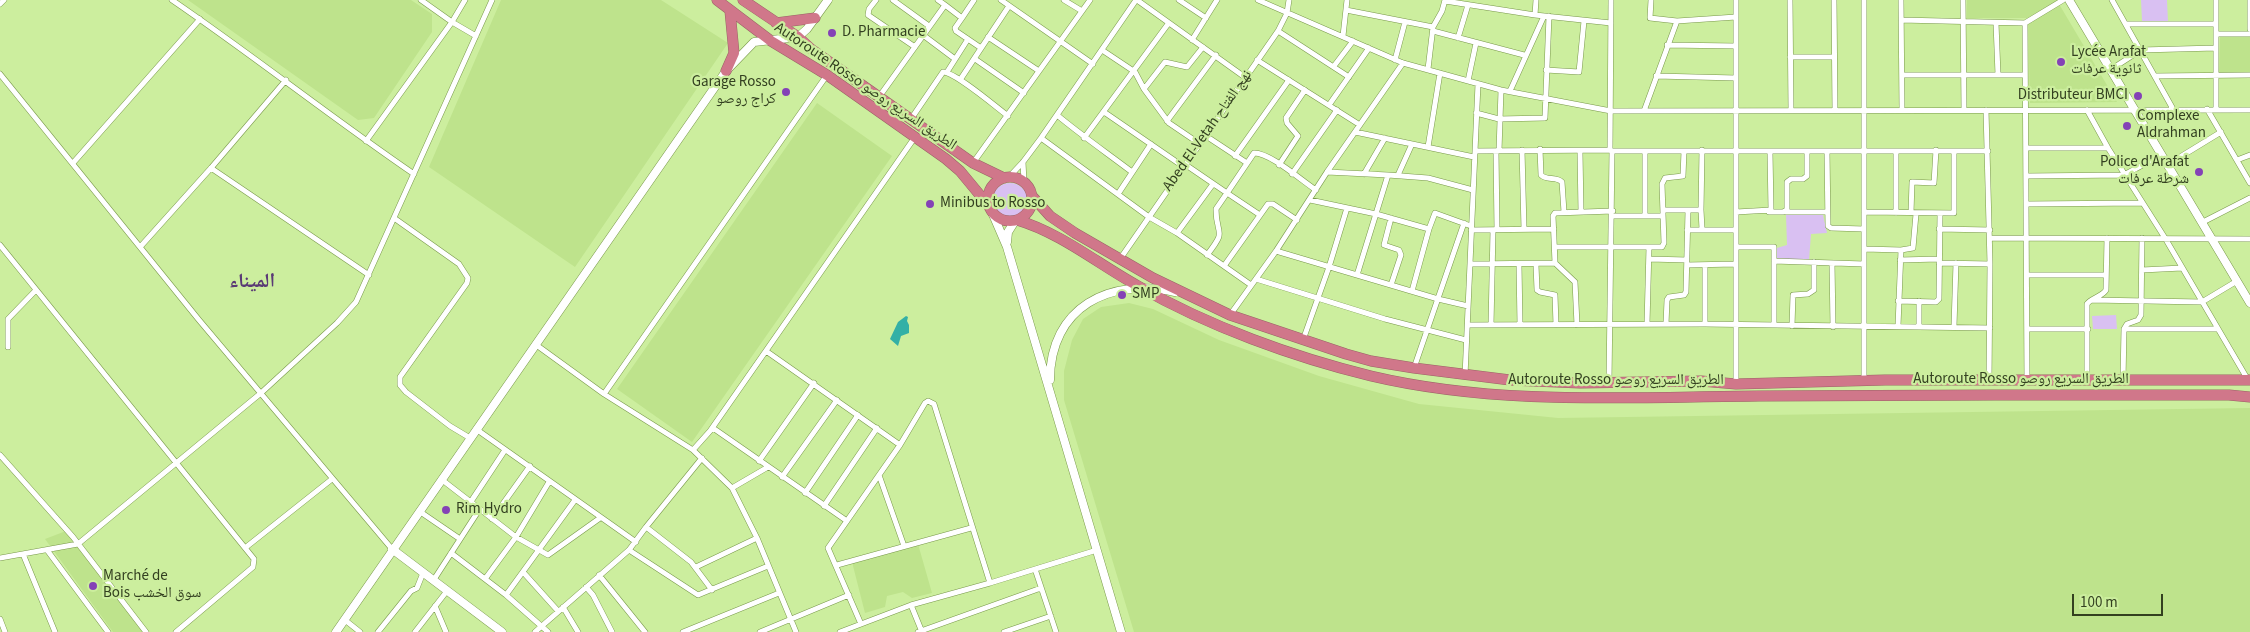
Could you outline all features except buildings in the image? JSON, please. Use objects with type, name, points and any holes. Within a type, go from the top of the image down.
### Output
[{"type":"highway","name":"Autoroute Rosso الطريق السريع روصو","points":[[716,0],[771,41],[827,75],[960,171],[990,208]]},
{"type":"highway","name":"Autoroute Rosso الطريق السريع روصو","points":[[742,0],[798,37],[811,50],[973,162],[1006,177]]},
{"type":"highway","points":[[726,71],[734,53],[730,11]]},
{"type":"highway","points":[[776,23],[815,18]]},
{"type":"highway","points":[[1006,177],[1017,178],[1024,182],[1032,196],[1029,211],[1016,220],[1002,220],[990,208],[988,198],[992,187],[1006,177]]},
{"type":"highway","name":"Autoroute Rosso الطريق السريع روصو","points":[[1032,196],[1058,223],[1186,295],[1230,315],[1303,341],[1371,361],[1465,376],[1544,382],[1701,381],[1736,384],[1864,381],[2249,380]]},
{"type":"highway","name":"Autoroute Rosso الطريق السريع روصو","points":[[1016,220],[1041,228],[1140,288],[1224,328],[1308,358],[1391,380],[1481,394],[1559,398],[1934,395],[2229,395],[2250,397]]},
{"type":"main road","points":[[336,632],[726,71],[754,42],[798,37],[828,0]]},
{"type":"main road","points":[[2069,0],[2132,109],[2203,222],[2250,303]]},
{"type":"main road","points":[[990,208],[1007,247],[1121,632]]},
{"type":"main road","points":[[1007,247],[1008,232],[1016,220]]},
{"type":"main road","points":[[1050,389],[1050,370],[1056,344],[1074,313],[1098,296],[1121,290],[1140,288],[1163,289],[1186,295]]},
{"type":"main road","points":[[392,549],[502,632]]},
{"type":"street","points":[[0,4],[4,0]]},
{"type":"street","points":[[172,0],[286,80],[366,141],[414,174]]},
{"type":"street","points":[[421,0],[476,36]]},
{"type":"street","points":[[366,141],[466,0]]},
{"type":"street","points":[[0,558],[78,544],[261,393],[356,302],[492,0]]},
{"type":"street","points":[[876,0],[869,9],[868,15],[915,47]]},
{"type":"street","points":[[893,0],[929,26]]},
{"type":"street","points":[[938,0],[962,18]]},
{"type":"street","points":[[974,0],[955,29],[982,48]]},
{"type":"street","points":[[1001,0],[1093,64]]},
{"type":"street","points":[[1064,0],[1082,11]]},
{"type":"street","points":[[973,162],[1090,0]]},
{"type":"street","points":[[1006,177],[1023,162],[1041,138],[1136,0],[1246,78]]},
{"type":"street","points":[[1180,0],[1206,18]]},
{"type":"street","points":[[1192,40],[1217,0]]},
{"type":"street","points":[[1258,0],[1403,63],[1501,90],[1611,111],[2250,110]]},
{"type":"street","name":"Abed El-Vetah نهج الفتاح","points":[[1120,259],[1278,31],[1287,13],[1289,0]]},
{"type":"street","points":[[1343,36],[1347,0]]},
{"type":"street","points":[[1535,15],[1536,0]]},
{"type":"street","points":[[1610,381],[1613,213],[1611,0]]},
{"type":"street","points":[[1651,0],[1650,18],[1677,21],[1736,17]]},
{"type":"street","points":[[1736,0],[1736,384]]},
{"type":"street","points":[[1790,0],[1791,110]]},
{"type":"street","points":[[1834,0],[1835,110]]},
{"type":"street","points":[[1864,0],[1864,381]]},
{"type":"street","points":[[1901,0],[1902,110]]},
{"type":"street","points":[[1963,0],[1964,110]]},
{"type":"street","points":[[1901,20],[2025,23],[2063,0]]},
{"type":"street","points":[[2112,0],[2173,109]]},
{"type":"street","points":[[2216,0],[2216,109]]},
{"type":"street","points":[[2250,0],[2250,29]]},
{"type":"street","points":[[1428,69],[1433,29],[1445,1],[1535,15],[1611,24]]},
{"type":"street","points":[[879,97],[945,5]]},
{"type":"street","points":[[1458,38],[1468,5]]},
{"type":"street","points":[[960,80],[1009,6]]},
{"type":"street","points":[[1346,10],[1433,29],[1458,38],[1524,55]]},
{"type":"street","points":[[1510,91],[1524,55],[1546,16]]},
{"type":"street","points":[[1476,113],[1499,118],[1544,119],[1546,16]]},
{"type":"street","points":[[74,163],[200,19]]},
{"type":"street","points":[[1546,70],[1579,72],[1584,20]]},
{"type":"street","points":[[1644,111],[1677,21]]},
{"type":"street","points":[[1395,60],[1405,22]]},
{"type":"street","points":[[1996,23],[1998,75]]},
{"type":"street","points":[[2025,23],[2027,381]]},
{"type":"street","points":[[1084,138],[1135,72],[1168,24]]},
{"type":"street","points":[[2126,24],[2216,24]]},
{"type":"street","points":[[1278,31],[1349,76]]},
{"type":"street","points":[[2216,34],[2250,34]]},
{"type":"street","points":[[923,36],[955,59]]},
{"type":"street","points":[[988,37],[1039,71]]},
{"type":"street","points":[[947,72],[968,39]]},
{"type":"street","points":[[1334,66],[1353,41]]},
{"type":"street","points":[[1468,81],[1476,43]]},
{"type":"street","points":[[1667,46],[1736,46]]},
{"type":"street","points":[[1144,89],[1165,62],[1187,67],[1203,47]]},
{"type":"street","points":[[1329,105],[1369,48]]},
{"type":"street","points":[[2110,70],[2141,50],[2216,48]]},
{"type":"street","points":[[1102,50],[1135,72],[1144,89],[1167,121],[1200,144]]},
{"type":"street","points":[[1167,121],[1216,55]]},
{"type":"street","points":[[1790,57],[1834,57]]},
{"type":"street","points":[[975,58],[1024,92]]},
{"type":"street","points":[[1257,60],[1360,125]]},
{"type":"street","points":[[1230,315],[1276,251],[1403,63]]},
{"type":"street","points":[[911,119],[940,73],[947,72],[1008,116]]},
{"type":"street","points":[[1428,147],[1440,73]]},
{"type":"street","points":[[0,74],[261,393],[392,549]]},
{"type":"street","points":[[604,394],[827,75]]},
{"type":"street","points":[[1902,75],[2025,75]]},
{"type":"street","points":[[2155,76],[2250,75]]},
{"type":"street","points":[[1656,76],[1736,78]]},
{"type":"street","points":[[140,246],[211,168],[286,80]]},
{"type":"street","points":[[1235,156],[1289,80]]},
{"type":"street","points":[[1465,376],[1478,84]]},
{"type":"street","points":[[1279,165],[1298,136],[1287,123],[1286,118],[1306,90]]},
{"type":"street","points":[[1491,325],[1501,90]]},
{"type":"street","points":[[2207,109],[2250,183]]},
{"type":"street","points":[[1292,174],[1337,110]]},
{"type":"street","points":[[1986,110],[1990,230],[1989,381]]},
{"type":"street","points":[[2087,110],[2124,175],[2165,238],[2217,329],[2249,380]]},
{"type":"street","points":[[1104,112],[1260,215]]},
{"type":"street","points":[[1057,115],[1084,138],[1104,150],[1132,172]]},
{"type":"street","points":[[1355,132],[1428,147],[1475,154],[1522,150],[1580,152],[1684,150],[1737,152],[1988,151]]},
{"type":"street","points":[[2167,165],[2221,132]]},
{"type":"street","points":[[1206,136],[1247,163]]},
{"type":"street","points":[[693,450],[713,428],[915,137]]},
{"type":"street","points":[[1041,138],[1149,217],[1177,233],[1251,285]]},
{"type":"street","points":[[1364,174],[1385,138]]},
{"type":"street","points":[[1118,194],[1151,144]]},
{"type":"street","points":[[1398,175],[1412,144]]},
{"type":"street","points":[[2026,148],[2108,148]]},
{"type":"street","points":[[1522,150],[1524,229]]},
{"type":"street","points":[[1540,150],[1541,175],[1546,178],[1557,178],[1562,182],[1564,212]]},
{"type":"street","points":[[1555,247],[1662,247],[1664,243],[1663,181],[1665,178],[1683,176],[1684,150]]},
{"type":"street","points":[[1702,150],[1702,229]]},
{"type":"street","points":[[1912,260],[1912,182],[1934,183],[1936,150]]},
{"type":"street","points":[[1644,216],[1645,151]]},
{"type":"street","points":[[1786,212],[1787,182],[1791,179],[1803,179],[1807,176],[1807,151]]},
{"type":"street","points":[[1827,151],[1827,212],[1829,228],[1864,229]]},
{"type":"street","points":[[1896,151],[1896,213]]},
{"type":"street","points":[[1864,212],[1954,213],[1954,151]]},
{"type":"street","points":[[1580,152],[1581,212]]},
{"type":"street","points":[[1769,212],[1771,210],[1770,152]]},
{"type":"street","points":[[1207,255],[1219,240],[1221,232],[1216,209],[1253,154],[1258,153],[1279,165],[1316,190]]},
{"type":"street","points":[[2027,176],[2124,175],[2160,155]]},
{"type":"street","points":[[2237,160],[2250,155]]},
{"type":"street","points":[[1023,162],[1024,182]]},
{"type":"street","points":[[211,168],[369,275]]},
{"type":"street","points":[[1328,172],[1388,174],[1434,179],[1473,190]]},
{"type":"street","points":[[1357,275],[1388,174]]},
{"type":"street","points":[[1177,233],[1213,184]]},
{"type":"street","points":[[2203,222],[2250,198]]},
{"type":"street","points":[[1310,200],[1376,214],[1429,230]]},
{"type":"street","points":[[2027,204],[2142,202]]},
{"type":"street","points":[[1224,266],[1270,203],[1297,220]]},
{"type":"street","points":[[1303,341],[1347,208]]},
{"type":"street","points":[[1577,325],[1574,282],[1555,263],[1554,214],[1581,212],[1644,216],[1701,210]]},
{"type":"street","points":[[1666,324],[1667,300],[1669,297],[1684,295],[1686,292],[1688,211]]},
{"type":"street","points":[[1736,212],[1827,212]]},
{"type":"street","points":[[1412,291],[1434,214],[1464,223],[1471,228],[1495,230],[1554,229]]},
{"type":"street","points":[[1898,301],[1936,302],[1939,299],[1940,214]]},
{"type":"street","points":[[394,218],[460,264],[468,278],[467,283],[400,376],[400,384],[406,392],[450,426],[470,438]]},
{"type":"street","points":[[1391,218],[1384,245],[1399,250],[1401,255],[1391,285]]},
{"type":"street","points":[[1414,368],[1464,223]]},
{"type":"street","points":[[1940,229],[1990,230]]},
{"type":"street","points":[[1687,230],[1736,230]]},
{"type":"street","points":[[1990,238],[2212,237],[2250,239]]},
{"type":"street","points":[[2087,380],[2087,304],[2104,293],[2107,238]]},
{"type":"street","points":[[2123,380],[2124,329],[2127,324],[2140,318],[2142,238]]},
{"type":"street","points":[[0,245],[254,559],[253,567],[176,632]]},
{"type":"street","points":[[1647,324],[1649,247]]},
{"type":"street","points":[[1736,247],[1773,247],[1774,326]]},
{"type":"street","points":[[1864,249],[1901,250],[1913,248]]},
{"type":"street","points":[[1898,326],[1901,250]]},
{"type":"street","points":[[1276,251],[1438,299],[1468,306]]},
{"type":"street","points":[[1649,259],[1705,265],[1736,264]]},
{"type":"street","points":[[1900,260],[1990,264]]},
{"type":"street","points":[[1774,261],[1864,264]]},
{"type":"street","points":[[1792,326],[1793,295],[1808,294],[1814,290],[1814,262]]},
{"type":"street","points":[[1470,264],[1536,265],[1555,263]]},
{"type":"street","points":[[1832,263],[1833,327]]},
{"type":"street","points":[[1954,326],[1956,263]]},
{"type":"street","points":[[1519,265],[1520,325]]},
{"type":"street","points":[[1536,265],[1537,290],[1554,295],[1556,325]]},
{"type":"street","points":[[1705,265],[1705,324]]},
{"type":"street","points":[[2142,270],[2182,268]]},
{"type":"street","points":[[2027,275],[2106,275]]},
{"type":"street","points":[[1256,278],[1427,331],[1466,340]]},
{"type":"street","points":[[2091,300],[2202,302],[2238,282]]},
{"type":"street","points":[[8,347],[8,319],[36,290]]},
{"type":"street","points":[[1919,301],[1919,326]]},
{"type":"street","points":[[1467,325],[1705,324],[1990,328]]},
{"type":"street","points":[[2027,329],[2088,329]]},
{"type":"street","points":[[2124,329],[2217,329]]},
{"type":"street","points":[[535,344],[604,394],[693,450],[732,488],[757,538],[796,632]]},
{"type":"street","points":[[766,350],[900,445]]},
{"type":"street","points":[[759,461],[814,383]]},
{"type":"street","points":[[782,477],[837,400]]},
{"type":"street","points":[[861,624],[828,548],[900,445],[925,403],[932,402],[934,404],[971,528],[990,583]]},
{"type":"street","points":[[805,493],[858,416]]},
{"type":"street","points":[[713,428],[768,468],[847,521]]},
{"type":"street","points":[[824,506],[877,428]]},
{"type":"street","points":[[476,429],[636,542]]},
{"type":"street","points":[[470,502],[505,450]]},
{"type":"street","points":[[0,454],[78,544],[146,632]]},
{"type":"street","points":[[535,632],[599,574],[629,550],[702,458]]},
{"type":"street","points":[[492,519],[530,466]]},
{"type":"street","points":[[732,488],[768,468]]},
{"type":"street","points":[[879,475],[904,546]]},
{"type":"street","points":[[245,548],[332,479]]},
{"type":"street","points":[[441,479],[516,537],[550,554],[600,518]]},
{"type":"street","points":[[485,579],[516,537],[549,482]]},
{"type":"street","points":[[506,595],[575,500]]},
{"type":"street","points":[[419,510],[460,539]]},
{"type":"street","points":[[433,581],[479,510]]},
{"type":"street","points":[[646,527],[696,566],[712,590]]},
{"type":"street","points":[[837,565],[971,528]]},
{"type":"street","points":[[696,566],[757,538]]},
{"type":"street","points":[[47,550],[108,632]]},
{"type":"street","points":[[629,550],[694,594],[702,595],[768,566]]},
{"type":"street","points":[[840,632],[911,604],[990,583],[1097,550]]},
{"type":"street","points":[[451,553],[506,595],[548,632]]},
{"type":"street","points":[[23,554],[55,632]]},
{"type":"street","points":[[1035,569],[1056,632]]},
{"type":"street","points":[[523,572],[558,611]]},
{"type":"street","points":[[378,632],[417,588],[423,573]]},
{"type":"street","points":[[599,574],[645,632]]},
{"type":"street","points":[[586,587],[593,595],[612,632]]},
{"type":"street","points":[[911,604],[921,631],[1041,588]]},
{"type":"street","points":[[416,632],[447,591]]},
{"type":"street","points":[[683,632],[779,593]]},
{"type":"street","points":[[760,632],[849,594]]},
{"type":"street","points":[[435,606],[446,632]]},
{"type":"street","points":[[563,607],[578,632]]},
{"type":"street","points":[[1004,632],[1051,616]]},
{"type":"street","points":[[0,619],[5,632]]},
{"type":"street","points":[[345,620],[360,632]]},
{"type":"shaded area","points":[[188,0],[411,0],[432,14],[432,32],[374,118],[358,120]]},
{"type":"shaded area","points":[[501,0],[661,0],[728,43],[575,267],[429,167]]},
{"type":"shaded area","points":[[1967,0],[2058,0],[2027,18],[1967,18]]},
{"type":"shaded area","points":[[2141,0],[2167,0],[2168,22],[2142,21]]},
{"type":"shaded area","name":"Lycée Arafat ثانوية عرفات","points":[[2059,4],[2117,102],[2030,103],[2028,22]]},
{"type":"shaded area","points":[[2220,37],[2250,37],[2250,73],[2219,73]]},
{"type":"shaded area","points":[[817,103],[892,156],[692,442],[617,389]]},
{"type":"shaded area","points":[[1010,183],[1017,184],[1023,188],[1027,194],[1027,208],[1023,214],[1017,218],[1010,219],[1003,218],[997,214],[993,208],[992,201],[993,194],[997,188],[1003,184]]},
{"type":"shaded area","points":[[1786,215],[1823,215],[1827,233],[1811,234],[1809,260],[1787,262],[1777,258],[1777,248],[1787,245]]},
{"type":"shaded area","points":[[1129,303],[1153,309],[1219,340],[1319,376],[1419,404],[1558,418],[2250,408],[2250,632],[1134,632],[1064,400],[1064,371],[1072,340],[1083,319],[1101,307]]},
{"type":"shaded area","points":[[2116,315],[2117,329],[2093,329],[2092,316]]},
{"type":"shaded area","name":"Marché de Bois سوق الخشب","points":[[66,531],[143,632],[113,632],[45,539]]},
{"type":"shaded area","points":[[918,544],[932,593],[912,598],[903,592],[887,596],[885,607],[865,613],[852,562]]},
{"type":"water","points":[[906,316],[908,317],[909,333],[901,336],[898,346],[890,339],[898,322]]},
{"type":"place","name":"D. Pharmacie","points":[[832,33]]},
{"type":"place","name":"Lycée Arafat ثانوية عرفات","points":[[2061,62]]},
{"type":"place","name":"Garage Rosso كراج روصو","points":[[786,92]]},
{"type":"place","name":"Distributeur BMCI","points":[[2138,96]]},
{"type":"place","name":"Complexe Aldrahman","points":[[2127,126]]},
{"type":"place","name":"Police d'Arafat شرطة عرفات","points":[[2199,172]]},
{"type":"place","name":"Minibus to Rosso","points":[[930,204]]},
{"type":"place","name":"SMP","points":[[1122,295]]},
{"type":"place","name":"Rim Hydro","points":[[446,510]]},
{"type":"place","name":"Marché de Bois سوق الخشب","points":[[93,586]]},
{"type":"district","name":"الميناء","points":[[252,283]]}]
